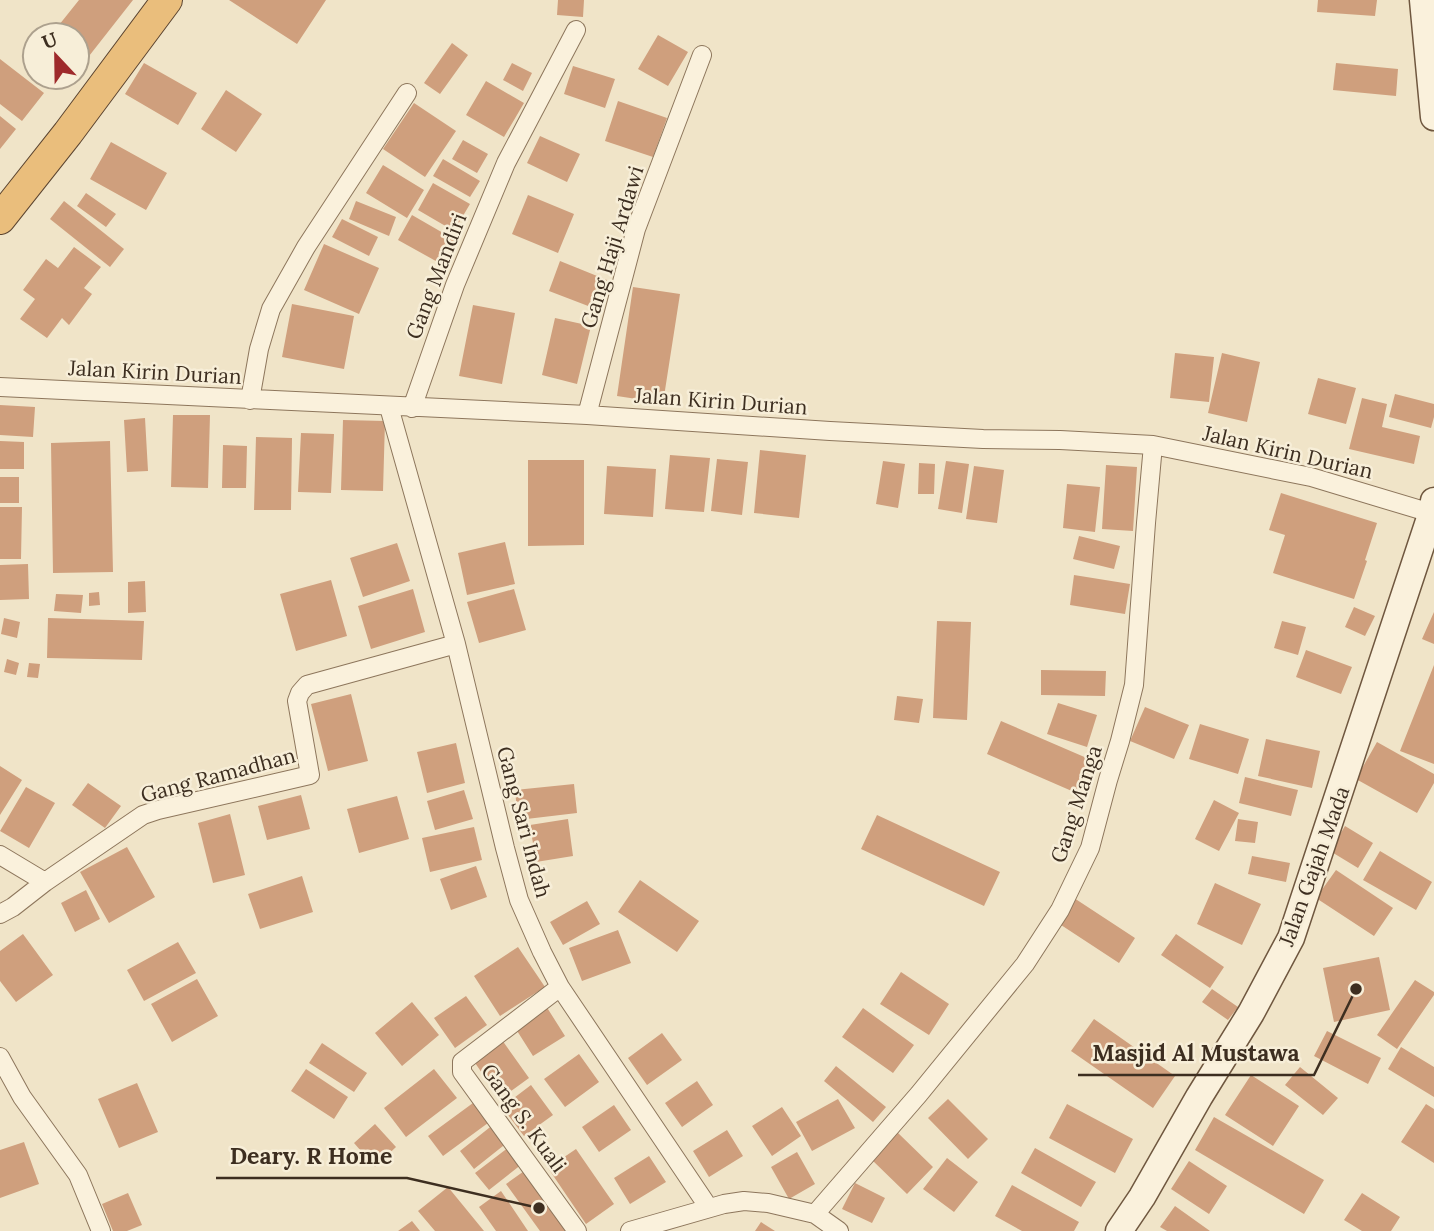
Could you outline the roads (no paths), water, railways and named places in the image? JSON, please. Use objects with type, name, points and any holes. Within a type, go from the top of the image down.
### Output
[{"type":"highway","points":[[0,219],[167,0]]},
{"type":"main road","points":[[1423,0],[1434,117]]},
{"type":"main road","name":"Jalan Gajah Mada","points":[[1119,1231],[1142,1198],[1199,1097],[1251,1013],[1291,938],[1433,509]]},
{"type":"street","name":"Gang Mandiri","points":[[412,408],[455,285],[506,163],[576,30]]},
{"type":"street","name":"Gang Haji Ardawi","points":[[587,415],[636,229],[702,55]]},
{"type":"street","points":[[250,400],[259,349],[271,309],[306,247],[407,93]]},
{"type":"street","name":"Jalan Kirin Durian","points":[[0,387],[1153,446],[1311,477],[1433,509]]},
{"type":"street","name":"Gang Sari Indah","points":[[389,407],[456,644],[519,900],[560,987],[709,1208]]},
{"type":"street","name":"Gang Manga","points":[[815,1214],[1026,964],[1060,910],[1090,848],[1134,685],[1153,446]]},
{"type":"street","name":"Gang Ramadhan","points":[[45,882],[143,815],[310,775],[297,701],[307,685],[456,644]]},
{"type":"street","points":[[0,855],[45,882],[0,914]]},
{"type":"street","name":"Gang S. Kuali","points":[[560,987],[462,1062],[461,1067],[577,1231]]},
{"type":"street","points":[[0,1057],[22,1097],[78,1175],[101,1231]]},
{"type":"street","points":[[630,1231],[709,1208],[744,1201],[768,1203],[815,1214],[839,1231]]},
{"type":"place","name":"Masjid Al Mustawa","points":[[1356,989]]},
{"type":"place","name":"Deary. R Home","points":[[539,1208]]}]
